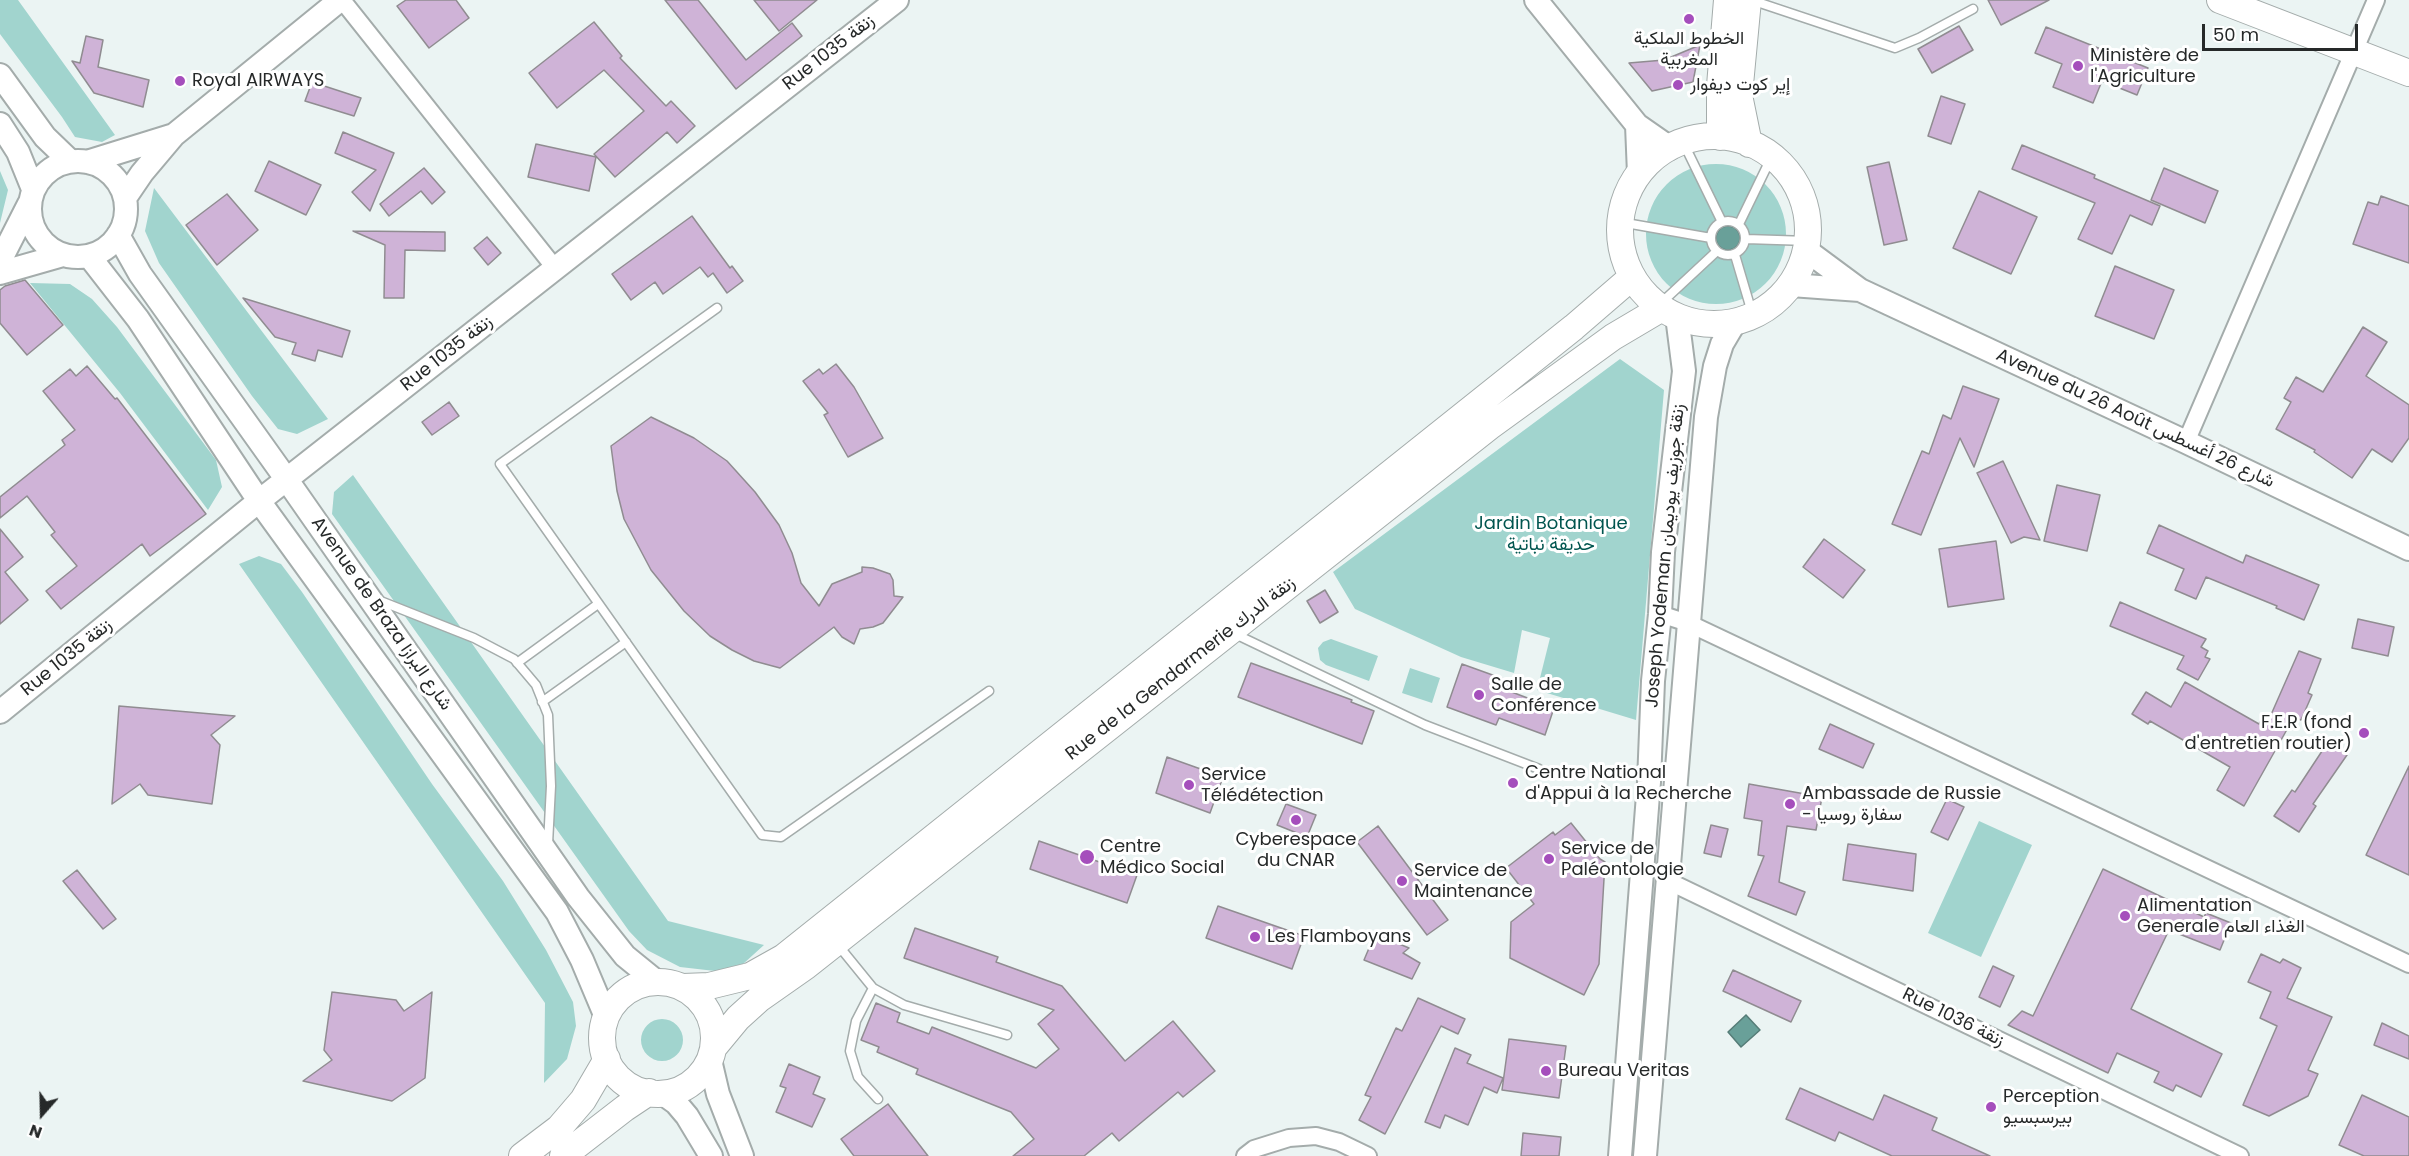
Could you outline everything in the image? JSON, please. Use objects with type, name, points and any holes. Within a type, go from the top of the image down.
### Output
[{"type":"main road","points":[[125,198],[142,172],[174,135],[341,0]]},
{"type":"main road","name":"Rue 1035 زنقة","points":[[3,704],[897,0]]},
{"type":"main road","points":[[1536,0],[1637,125],[1676,145]]},
{"type":"main road","points":[[1720,137],[1720,86],[1727,0]]},
{"type":"main road","points":[[1749,144],[1739,95],[1750,0]]},
{"type":"main road","points":[[2220,0],[2409,72]]},
{"type":"main road","points":[[0,75],[45,137],[79,161],[100,166],[111,174],[120,186],[125,198],[126,211],[118,235],[111,245],[89,256],[76,257],[63,255],[48,247],[37,235],[31,220],[31,197],[18,152],[0,124]]},
{"type":"main road","points":[[1637,125],[1639,174]]},
{"type":"main road","points":[[0,261],[42,176],[55,166],[174,135]]},
{"type":"main road","points":[[1720,137],[1749,144],[1772,156],[1786,169],[1797,185],[1808,222],[1803,264],[1791,285],[1774,303],[1744,319],[1706,324],[1666,310],[1632,277],[1621,243],[1620,222],[1629,190],[1651,160],[1676,145],[1720,137]]},
{"type":"main road","name":"Avenue de Braza شارع البرازا","points":[[118,235],[140,274],[578,897],[625,956],[657,982]]},
{"type":"main road","name":"Avenue du 26 Août شارع 26 أغسطس","points":[[1807,245],[1860,290],[2409,549]]},
{"type":"main road","points":[[0,273],[63,255]]},
{"type":"main road","name":"Avenue de Braza شارع البرازا","points":[[89,256],[138,319],[259,501],[557,912],[582,960],[606,1017]]},
{"type":"main road","name":"Rue de la Gendarmerie زنقة الدرك","points":[[683,987],[709,986],[750,976],[768,968],[791,952],[1574,327],[1632,277]]},
{"type":"main road","name":"Avenue du 26 Août شارع 26 أغسطس","points":[[1791,285],[1860,290]]},
{"type":"main road","name":"Rue de la Gendarmerie زنقة الدرك","points":[[712,1053],[738,1017],[759,999],[836,942],[1489,427],[1613,337],[1666,310]]},
{"type":"main road","name":"Joseph Yodeman زنقة جوزيف يوديمان","points":[[1620,1156],[1649,782],[1653,681],[1660,614],[1663,552],[1684,371],[1666,310]]},
{"type":"main road","name":"Joseph Yodeman زنقة جوزيف يوديمان","points":[[1645,1156],[1706,417],[1715,366],[1722,344],[1744,319]]},
{"type":"main road","points":[[711,1156],[687,1116],[676,1103],[624,1081],[607,1059],[603,1045],[606,1017],[614,1003],[626,992],[641,984],[657,982],[683,987],[705,1006],[714,1032],[712,1053],[718,1094],[742,1156]]},
{"type":"main road","points":[[563,1156],[625,1108],[656,1093],[685,1086],[695,1080],[712,1053]]},
{"type":"main road","points":[[522,1156],[559,1128],[583,1100],[607,1059]]},
{"type":"street","points":[[341,0],[555,268]]},
{"type":"street","points":[[2186,442],[2376,0]]},
{"type":"street","points":[[1660,614],[1688,623],[2409,964]]},
{"type":"street","name":"Rue 1036 زنقة","points":[[1666,880],[2240,1156]]},
{"type":"street","points":[[1245,1156],[1254,1149],[1289,1138],[1316,1137],[1339,1142],[1368,1156]]},
{"type":"lane","points":[[1750,0],[1895,48],[1973,9]]},
{"type":"lane","points":[[1676,145],[1722,222]]},
{"type":"lane","points":[[1739,224],[1772,156]]},
{"type":"lane","points":[[1620,222],[1711,238]]},
{"type":"lane","points":[[1722,222],[1739,224],[1743,228],[1746,239],[1741,251],[1735,255],[1723,255],[1717,251],[1711,238],[1716,225],[1722,222]]},
{"type":"lane","points":[[1746,239],[1807,245]]},
{"type":"lane","points":[[1666,310],[1717,251]]},
{"type":"lane","points":[[1735,255],[1744,319]]},
{"type":"lane","points":[[717,308],[500,464],[762,835],[781,837],[989,691]]},
{"type":"lane","points":[[368,596],[474,638],[517,663],[536,685],[548,715],[551,786],[547,853]]},
{"type":"lane","points":[[517,663],[598,603]]},
{"type":"lane","points":[[1229,631],[1425,725],[1539,769]]},
{"type":"lane","points":[[542,702],[626,642]]},
{"type":"lane","points":[[836,942],[873,988],[904,1005],[1007,1035]]},
{"type":"lane","points":[[873,988],[856,1021],[850,1051],[858,1077],[878,1099]]},
{"type":"green space","points":[[0,0],[18,0],[115,135],[102,142],[75,137],[0,34]]},
{"type":"green space","points":[[1716,164],[1743,169],[1766,184],[1781,207],[1786,234],[1781,261],[1766,284],[1743,299],[1716,304],[1689,299],[1666,284],[1651,261],[1646,234],[1651,207],[1666,184],[1689,169]]},
{"type":"green space","points":[[0,171],[8,190],[0,223]]},
{"type":"green space","points":[[154,188],[328,419],[297,434],[278,429],[252,396],[159,263],[145,231]]},
{"type":"green space","points":[[30,283],[70,284],[92,299],[117,327],[216,460],[222,487],[208,510],[120,393]]},
{"type":"green space","name":"Jardin Botanique حديقة نباتية","points":[[1620,359],[1664,390],[1636,720],[1537,690],[1550,638],[1522,630],[1514,673],[1461,657],[1355,609],[1333,572]]},
{"type":"green space","points":[[353,475],[668,921],[764,945],[743,964],[715,971],[680,967],[647,950],[629,931],[332,514],[334,492]]},
{"type":"green space","points":[[259,556],[281,564],[302,592],[432,784],[503,881],[546,950],[573,1002],[576,1026],[567,1059],[544,1083],[545,1003],[239,564]]},
{"type":"green space","points":[[1331,639],[1378,656],[1369,681],[1326,665],[1320,660],[1318,648],[1323,642]]},
{"type":"green space","points":[[1410,668],[1440,678],[1432,703],[1402,693]]},
{"type":"green space","points":[[1979,821],[2032,845],[1981,957],[1928,933]]},
{"type":"green space","points":[[662,1019],[677,1025],[683,1040],[677,1055],[662,1061],[647,1055],[641,1040],[647,1025]]},
{"type":"shaded area","points":[[1728,226],[1736,230],[1740,238],[1736,246],[1728,250],[1720,246],[1716,238],[1720,230]]},
{"type":"shaded area","points":[[1746,1015],[1760,1030],[1741,1047],[1728,1032]]},
{"type":"building","points":[[406,0],[456,0],[469,18],[429,48],[397,6]]},
{"type":"building","points":[[665,0],[698,0],[746,60],[792,23],[802,36],[736,89]]},
{"type":"building","points":[[754,0],[817,0],[779,31]]},
{"type":"building","points":[[1988,0],[2049,0],[2001,25]]},
{"type":"building","points":[[594,22],[622,56],[620,58],[666,106],[671,101],[695,126],[677,143],[667,132],[615,177],[594,154],[644,111],[604,70],[557,108],[529,73]]},
{"type":"building","points":[[1959,26],[1973,50],[1932,73],[1918,49]]},
{"type":"building","points":[[2046,27],[2148,68],[2137,95],[2102,81],[2093,103],[2053,87],[2062,64],[2035,53]]},
{"type":"building","points":[[86,36],[103,40],[98,67],[149,80],[143,107],[94,93],[72,61],[80,63]]},
{"type":"building","points":[[1700,45],[1693,82],[1652,91],[1629,63],[1664,60]]},
{"type":"building","points":[[312,82],[361,98],[354,116],[305,101]]},
{"type":"building","points":[[1941,96],[1965,104],[1951,144],[1928,136]]},
{"type":"building","points":[[343,132],[394,153],[370,211],[352,192],[376,170],[335,153]]},
{"type":"building","points":[[536,144],[596,157],[589,191],[528,177]]},
{"type":"building","points":[[2022,145],[2095,175],[2094,178],[2160,206],[2152,225],[2130,215],[2112,254],[2078,239],[2095,203],[2012,169]]},
{"type":"building","points":[[269,161],[321,185],[306,215],[255,191]]},
{"type":"building","points":[[1889,162],[1907,240],[1884,245],[1867,167]]},
{"type":"building","points":[[424,168],[445,192],[432,204],[421,191],[389,216],[380,204]]},
{"type":"building","points":[[2164,168],[2218,191],[2205,223],[2151,200]]},
{"type":"building","points":[[1979,191],[2037,217],[2011,274],[1953,248]]},
{"type":"building","points":[[227,194],[258,230],[217,265],[186,225]]},
{"type":"building","points":[[2381,196],[2409,206],[2409,263],[2353,244],[2368,202],[2378,205]]},
{"type":"building","points":[[692,216],[730,268],[732,266],[743,281],[727,293],[713,273],[708,277],[700,267],[663,294],[655,282],[631,300],[612,274]]},
{"type":"building","points":[[353,231],[445,232],[445,251],[405,250],[404,298],[384,298],[385,245]]},
{"type":"building","points":[[487,237],[501,253],[488,265],[474,248]]},
{"type":"building","points":[[2115,266],[2174,290],[2154,339],[2095,316]]},
{"type":"building","points":[[25,280],[63,325],[27,355],[0,323],[0,290],[5,286]]},
{"type":"building","points":[[243,298],[350,331],[342,357],[318,350],[315,361],[292,354],[296,343],[275,337]]},
{"type":"building","points":[[2363,327],[2387,342],[2366,376],[2409,405],[2409,438],[2392,462],[2372,449],[2352,478],[2314,452],[2315,450],[2276,429],[2291,402],[2284,398],[2296,377],[2323,392]]},
{"type":"building","points":[[836,364],[854,387],[883,438],[848,457],[824,415],[828,413],[803,381],[819,369],[823,374]]},
{"type":"building","points":[[87,366],[115,399],[117,398],[206,514],[150,556],[142,544],[61,609],[46,591],[77,566],[51,535],[55,532],[27,496],[0,518],[0,497],[65,445],[62,440],[75,430],[43,391],[70,369],[76,376]]},
{"type":"building","points":[[1963,386],[1999,399],[1974,467],[1960,438],[1921,535],[1892,524],[1922,451],[1929,454],[1943,415],[1951,419]]},
{"type":"building","points":[[449,402],[459,416],[432,435],[422,422]]},
{"type":"building","points":[[651,417],[694,438],[727,461],[755,492],[779,525],[792,553],[801,583],[819,606],[832,584],[862,572],[862,567],[890,574],[893,580],[894,596],[903,597],[883,623],[860,629],[854,644],[842,637],[834,627],[780,668],[754,661],[710,636],[684,611],[651,570],[624,519],[617,491],[611,446]]},
{"type":"building","points":[[2003,461],[2040,540],[2024,537],[2011,543],[1977,473]]},
{"type":"building","points":[[2057,485],[2100,495],[2087,551],[2044,541]]},
{"type":"building","points":[[2159,525],[2243,563],[2246,555],[2319,585],[2304,620],[2276,608],[2277,606],[2206,577],[2196,599],[2175,590],[2184,569],[2147,553]]},
{"type":"building","points":[[0,529],[23,557],[5,572],[28,600],[0,624]]},
{"type":"building","points":[[1824,539],[1865,570],[1843,598],[1803,567]]},
{"type":"building","points":[[1996,541],[2004,599],[1948,607],[1939,549]]},
{"type":"building","points":[[1325,590],[1338,612],[1320,623],[1307,601]]},
{"type":"building","points":[[2120,602],[2206,639],[2201,647],[2208,651],[2205,657],[2210,659],[2198,680],[2177,669],[2184,656],[2110,626]]},
{"type":"building","points":[[2358,619],[2394,627],[2388,656],[2352,648]]},
{"type":"building","points":[[2299,651],[2321,659],[2308,693],[2312,695],[2301,720],[2294,717],[2244,806],[2217,790],[2230,767],[2150,721],[2148,724],[2132,714],[2146,692],[2171,707],[2185,682],[2259,724],[2265,714],[2270,717]]},
{"type":"building","points":[[1251,663],[1352,700],[1351,702],[1374,711],[1362,744],[1238,697]]},
{"type":"building","name":"Salle de Conférence","points":[[1462,664],[1512,682],[1509,691],[1554,708],[1545,735],[1499,718],[1496,725],[1447,707]]},
{"type":"building","points":[[119,706],[235,716],[211,735],[220,745],[212,804],[148,795],[140,784],[112,804]]},
{"type":"building","points":[[1830,724],[1874,744],[1863,768],[1819,749]]},
{"type":"building","points":[[2328,742],[2347,755],[2313,804],[2316,806],[2299,832],[2274,816],[2292,790],[2295,792]]},
{"type":"building","name":"Service Télédétection","points":[[1167,757],[1223,777],[1210,813],[1156,793]]},
{"type":"building","points":[[2409,766],[2409,875],[2366,855]]},
{"type":"building","points":[[1749,784],[1822,797],[1816,830],[1787,826],[1779,882],[1805,892],[1796,915],[1748,896],[1764,856],[1758,855],[1762,821],[1744,818]]},
{"type":"building","points":[[1947,799],[1964,807],[1948,840],[1931,832]]},
{"type":"building","name":"Cyberespace du CNAR","points":[[1286,804],[1316,815],[1307,837],[1277,825]]},
{"type":"building","points":[[1571,823],[1605,862],[1599,964],[1584,995],[1510,958],[1511,922],[1534,904],[1506,868],[1553,832],[1555,835]]},
{"type":"building","points":[[1711,825],[1728,829],[1721,857],[1704,853]]},
{"type":"building","name":"Service de Maintenance","points":[[1378,826],[1448,920],[1427,935],[1357,842]]},
{"type":"building","points":[[1039,841],[1137,875],[1127,903],[1030,869]]},
{"type":"building","points":[[1848,844],[1916,854],[1913,891],[1843,880]]},
{"type":"building","points":[[2103,869],[2204,917],[2206,913],[2231,923],[2220,950],[2169,930],[2131,1009],[2222,1054],[2201,1097],[2176,1085],[2173,1091],[2154,1082],[2159,1072],[2117,1053],[2108,1073],[2008,1025],[2022,1011],[2033,1016]]},
{"type":"building","points":[[77,870],[116,919],[103,929],[63,881]]},
{"type":"building","name":"Les Flamboyans","points":[[1218,906],[1304,936],[1292,969],[1206,938]]},
{"type":"building","points":[[915,928],[998,957],[996,962],[1062,986],[1125,1061],[1173,1021],[1215,1071],[1183,1097],[1178,1092],[1119,1141],[1112,1133],[1084,1156],[1013,1156],[1034,1139],[1011,1112],[916,1074],[918,1069],[877,1052],[879,1047],[861,1040],[876,1003],[900,1013],[897,1022],[929,1034],[932,1027],[1036,1068],[1059,1049],[1038,1024],[1054,1010],[904,958]]},
{"type":"building","points":[[1375,934],[1409,948],[1403,953],[1420,963],[1412,979],[1364,960]]},
{"type":"building","points":[[2261,954],[2280,963],[2283,959],[2301,968],[2287,998],[2332,1017],[2308,1070],[2318,1074],[2308,1096],[2269,1116],[2243,1105],[2277,1026],[2260,1018],[2271,992],[2248,982]]},
{"type":"building","points":[[1993,966],[2014,976],[2000,1007],[1979,997]]},
{"type":"building","points":[[1733,970],[1801,1001],[1791,1022],[1723,991]]},
{"type":"building","points":[[332,992],[396,1000],[404,1011],[432,992],[425,1078],[392,1101],[303,1081],[332,1060],[324,1050]]},
{"type":"building","points":[[1418,998],[1465,1019],[1458,1034],[1441,1026],[1385,1134],[1359,1120],[1371,1097],[1365,1095],[1396,1028],[1402,1031]]},
{"type":"building","points":[[2382,1023],[2409,1036],[2409,1059],[2374,1045]]},
{"type":"building","points":[[1509,1039],[1566,1046],[1559,1098],[1502,1090]]},
{"type":"building","points":[[1455,1048],[1471,1055],[1467,1063],[1503,1078],[1497,1093],[1484,1087],[1468,1125],[1445,1115],[1440,1128],[1425,1122]]},
{"type":"building","points":[[789,1064],[820,1077],[813,1094],[825,1099],[812,1127],[776,1112],[786,1088],[780,1086]]},
{"type":"building","points":[[1800,1088],[1873,1120],[1884,1095],[1937,1118],[1932,1130],[1990,1156],[1892,1156],[1839,1132],[1835,1141],[1786,1119]]},
{"type":"building","points":[[2362,1095],[2409,1117],[2409,1156],[2364,1156],[2339,1145]]},
{"type":"building","points":[[888,1104],[928,1156],[854,1156],[841,1139]]},
{"type":"building","points":[[1523,1133],[1561,1137],[1559,1156],[1521,1156]]},
{"type":"place","name":"الخطوط الملكية المغربية","points":[[1689,19]]},
{"type":"place","name":"Ministère de l'Agriculture","points":[[2078,66]]},
{"type":"place","name":"Royal AIRWAYS","points":[[180,81]]},
{"type":"place","name":"إير كوت ديفوار","points":[[1678,85]]},
{"type":"place","name":"Salle de Conférence","points":[[1479,695]]},
{"type":"place","name":"F.E.R (fond d'entretien routier)","points":[[2364,733]]},
{"type":"place","name":"Centre National d'Appui à la Recherche","points":[[1513,783]]},
{"type":"place","name":"Service Télédétection","points":[[1189,785]]},
{"type":"place","name":"Ambassade de Russie - سفارة روسيا","points":[[1790,804]]},
{"type":"place","name":"Cyberespace du CNAR","points":[[1296,820]]},
{"type":"place","name":"Centre Médico Social","points":[[1087,857]]},
{"type":"place","name":"Service de Paléontologie","points":[[1549,859]]},
{"type":"place","name":"Service de Maintenance","points":[[1402,881]]},
{"type":"place","name":"Alimentation Generale الغذاء العام","points":[[2125,916]]},
{"type":"place","name":"Les Flamboyans","points":[[1255,937]]},
{"type":"place","name":"Bureau Veritas","points":[[1546,1071]]},
{"type":"place","name":"Perception بيرسبسيو","points":[[1991,1107]]}]
